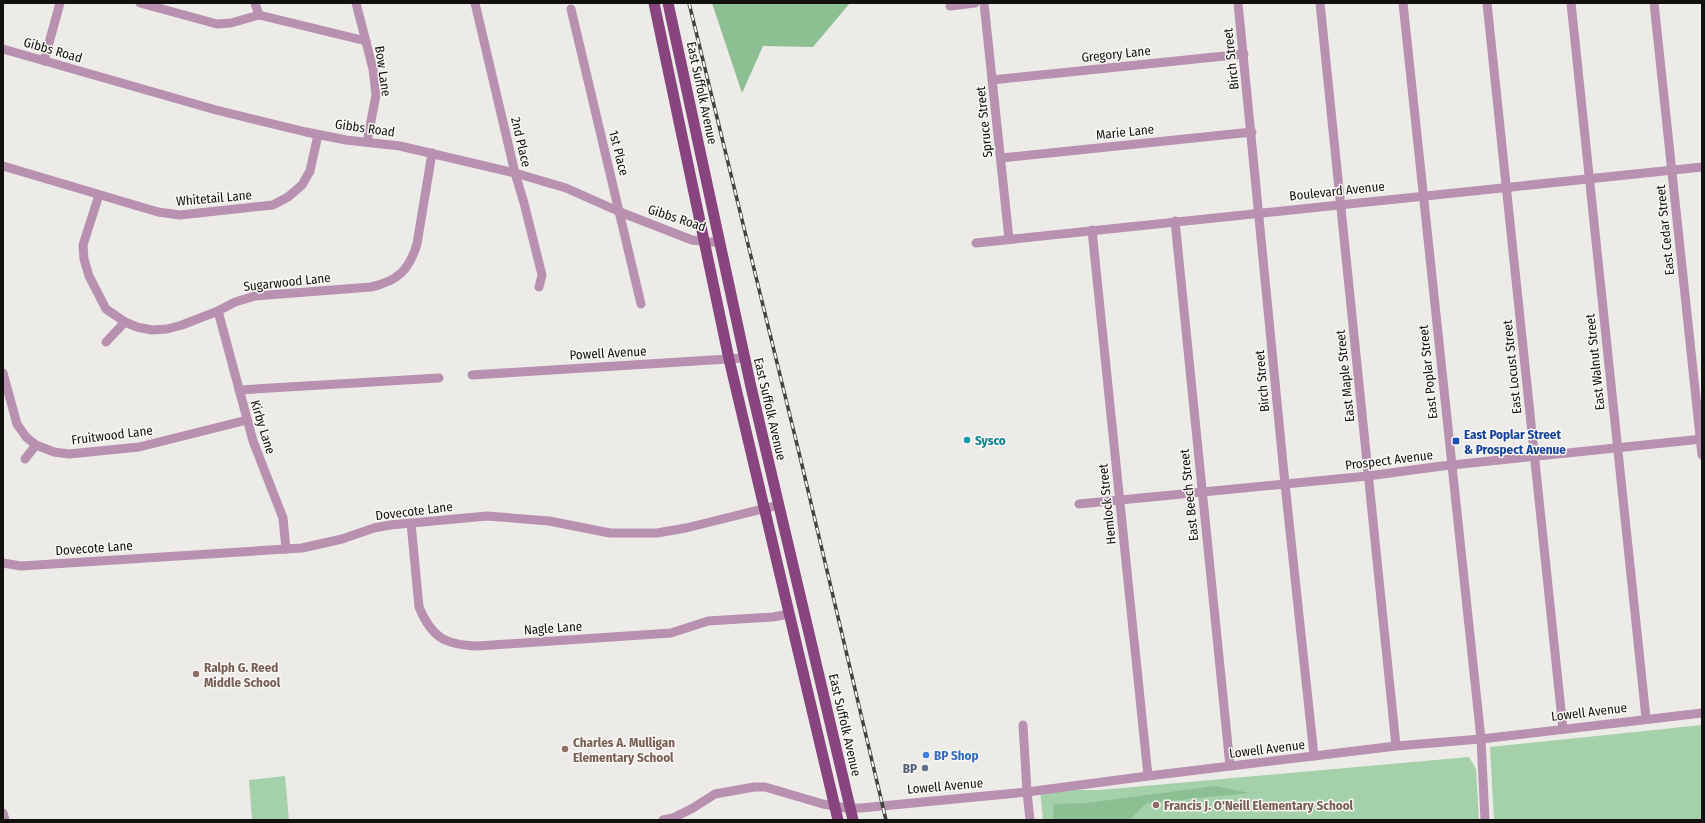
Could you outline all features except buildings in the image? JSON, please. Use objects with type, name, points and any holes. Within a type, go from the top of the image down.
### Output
[{"type":"main road","points":[[654,3],[728,359],[838,820]]},
{"type":"main road","name":"East Suffolk Avenue","points":[[668,3],[744,358],[853,820]]},
{"type":"street","points":[[44,61],[60,3]]},
{"type":"street","points":[[140,3],[217,24],[231,23],[259,15],[366,42]]},
{"type":"street","points":[[255,3],[259,15]]},
{"type":"street","name":"Bow Lane","points":[[356,3],[366,42],[376,95],[367,142]]},
{"type":"street","name":"2nd Place","points":[[476,3],[515,173],[542,275],[539,287]]},
{"type":"street","points":[[950,6],[975,3]]},
{"type":"street","name":"Spruce Street","points":[[984,3],[1009,239]]},
{"type":"street","name":"Birch Street","points":[[1238,3],[1252,132],[1285,484],[1314,756]]},
{"type":"street","name":"East Maple Street","points":[[1320,3],[1396,746]]},
{"type":"street","name":"East Poplar Street","points":[[1403,3],[1481,739],[1484,820]]},
{"type":"street","name":"East Locust Street","points":[[1487,3],[1563,729]]},
{"type":"street","name":"East Walnut Street","points":[[1571,3],[1646,718]]},
{"type":"street","name":"East Cedar Street","points":[[1654,3],[1702,455]]},
{"type":"street","name":"1st Place","points":[[571,9],[641,304]]},
{"type":"street","name":"Gibbs Road","points":[[3,49],[216,110],[318,135],[400,146],[515,173],[566,188],[620,212],[684,237],[704,242],[719,242]]},
{"type":"street","name":"Gregory Lane","points":[[992,80],[1244,54]]},
{"type":"street","name":"Marie Lane","points":[[1000,158],[1252,132]]},
{"type":"street","name":"Whitetail Lane","points":[[3,166],[99,195],[170,214],[180,215],[273,205],[288,197],[302,185],[310,171],[318,135]]},
{"type":"street","name":"Sugarwood Lane","points":[[99,195],[83,245],[84,259],[89,276],[106,309],[125,322],[137,327],[152,330],[167,329],[182,325],[218,311],[235,302],[255,296],[371,287],[386,284],[400,275],[413,258],[417,244],[432,153]]},
{"type":"street","name":"Boulevard Avenue","points":[[976,243],[1506,186],[1702,167]]},
{"type":"street","name":"East Beech Street","points":[[1175,221],[1230,766]]},
{"type":"street","name":"Hemlock Street","points":[[1092,230],[1148,776]]},
{"type":"street","name":"Kirby Lane","points":[[218,311],[238,390],[260,463],[277,499],[283,518],[286,549]]},
{"type":"street","points":[[106,342],[125,322]]},
{"type":"street","name":"Powell Avenue","points":[[472,375],[744,358]]},
{"type":"street","name":"Fruitwood Lane","points":[[3,373],[17,424],[26,437],[36,445],[54,452],[70,454],[139,447],[247,420]]},
{"type":"street","points":[[238,390],[439,378]]},
{"type":"street","name":"Prospect Avenue","points":[[1079,504],[1368,476],[1451,465],[1701,439]]},
{"type":"street","points":[[24,459],[36,445]]},
{"type":"street","name":"Dovecote Lane","points":[[3,563],[21,566],[286,549],[321,544],[385,526],[487,516],[549,521],[589,530],[630,534],[657,533],[686,528],[779,506]]},
{"type":"street","name":"Nagle Lane","points":[[411,523],[419,607],[432,631],[447,642],[463,646],[670,633],[708,621],[773,617],[789,614]]},
{"type":"street","name":"Lowell Avenue","points":[[663,820],[673,818],[693,808],[715,794],[754,787],[765,787],[804,800],[850,808],[1027,792],[1396,746],[1481,739],[1646,718],[1702,713]]},
{"type":"street","points":[[1023,725],[1030,820]]},
{"type":"street","points":[[3,813],[5,820]]},
{"type":"green space","points":[[712,3],[850,3],[813,47],[763,46],[742,93]]},
{"type":"green space","points":[[1702,725],[1702,820],[1494,820],[1490,747]]},
{"type":"green space","points":[[1469,757],[1476,769],[1479,820],[1043,820],[1040,790],[1100,790]]},
{"type":"green space","points":[[285,776],[289,820],[252,820],[249,780]]},
{"type":"green space","points":[[1215,786],[1250,793],[1147,803],[1129,820],[1053,820],[1054,804],[1087,803]]},
{"type":"railway","points":[[689,3],[802,465],[886,820]]},
{"type":"place","name":"Sysco","points":[[967,440]]},
{"type":"place","name":"East Poplar Street & Prospect Avenue","points":[[1456,441]]},
{"type":"place","name":"Ralph G. Reed Middle School","points":[[196,674]]},
{"type":"place","name":"Charles A. Mulligan Elementary School","points":[[565,749]]},
{"type":"place","name":"BP Shop","points":[[926,755]]},
{"type":"place","name":"BP","points":[[925,768]]},
{"type":"place","name":"Francis J. O'Neill Elementary School","points":[[1156,805]]}]
